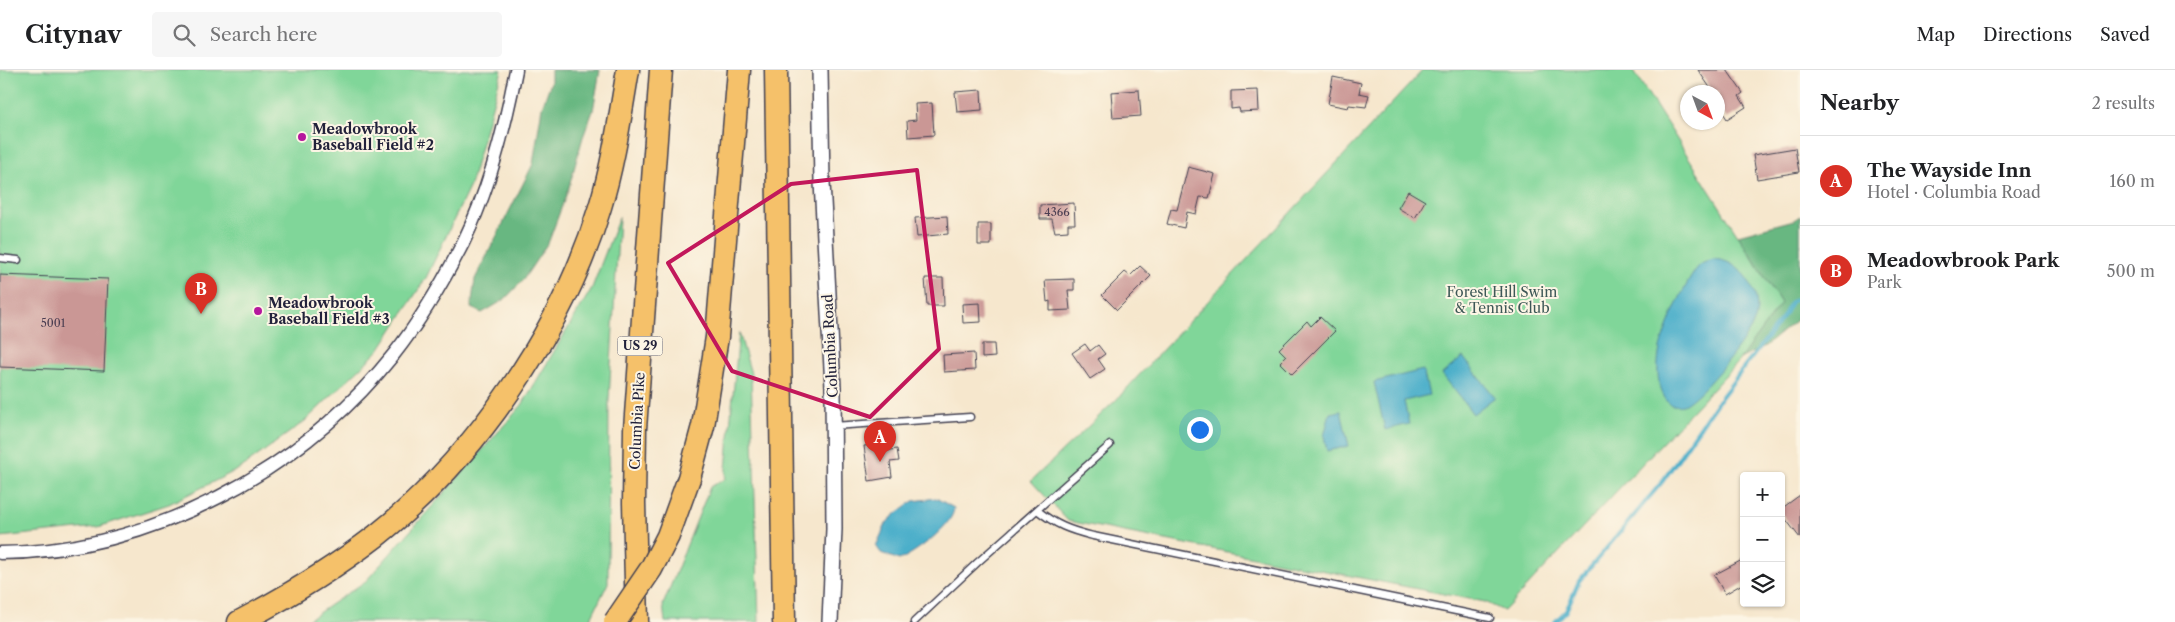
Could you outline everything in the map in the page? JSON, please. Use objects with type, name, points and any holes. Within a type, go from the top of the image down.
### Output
[{"type":"highway","points":[[239,622],[283,598],[376,535],[413,504],[480,430],[514,385],[546,332],[583,256],[600,207],[615,148],[628,70]]},
{"type":"highway","name":"Columbia Pike","points":[[637,622],[634,503],[635,429],[661,70]]},
{"type":"highway","points":[[615,622],[651,568],[668,536],[689,478],[703,426],[717,337],[739,70]]},
{"type":"highway","points":[[776,70],[784,622]]},
{"type":"street","points":[[0,553],[52,549],[91,542],[158,524],[196,508],[255,476],[288,454],[320,430],[349,404],[393,355],[416,325],[441,285],[464,241],[486,185],[516,70]]},
{"type":"street","name":"Columbia Road","points":[[820,70],[822,182],[833,387],[834,529],[830,622]]},
{"type":"lane","points":[[0,258],[18,260]]},
{"type":"lane","points":[[833,426],[970,417]]},
{"type":"lane","points":[[914,622],[1110,445]]},
{"type":"lane","points":[[1037,510],[1052,522],[1068,530],[1093,536],[1490,618]]},
{"type":"highlighted area","points":[[917,170],[939,349],[870,417],[732,371],[668,263],[791,184]]},
{"type":"green space","points":[[0,70],[502,70],[470,186],[426,278],[379,350],[305,421],[241,468],[169,504],[98,527],[0,537]]},
{"type":"green space","points":[[551,70],[600,70],[593,111],[583,137],[569,187],[549,241],[523,280],[504,300],[482,313],[471,308],[475,279],[533,164],[542,107],[551,82]]},
{"type":"green space","name":"Forest Hill Swim & Tennis Club","points":[[1423,70],[1633,70],[1781,303],[1737,363],[1504,611],[1485,602],[1068,521],[1031,481],[1116,400]]},
{"type":"green space","points":[[1800,216],[1800,317],[1765,346],[1740,359],[1781,303],[1738,235],[1794,220]]},
{"type":"green space","points":[[619,217],[609,400],[608,583],[588,622],[305,622],[366,581],[522,405],[592,288]]},
{"type":"green space","points":[[739,332],[751,374],[759,622],[665,622],[663,605],[710,487],[725,479]]},
{"type":"water","points":[[1713,259],[1731,264],[1745,276],[1755,295],[1757,305],[1756,316],[1746,336],[1713,379],[1683,405],[1671,405],[1663,395],[1659,382],[1658,368],[1661,345],[1669,321],[1694,273],[1703,263]]},
{"type":"water","points":[[1463,357],[1495,397],[1473,414],[1442,374]]},
{"type":"water","points":[[1423,370],[1429,395],[1404,401],[1409,424],[1385,430],[1374,382]]},
{"type":"water","points":[[1341,411],[1349,446],[1327,451],[1324,436],[1330,413]]},
{"type":"water","points":[[936,498],[954,508],[948,522],[941,530],[914,552],[899,560],[881,553],[876,546],[887,522],[913,501]]},
{"type":"building","points":[[1698,70],[1727,70],[1743,93],[1739,96],[1746,107],[1727,119],[1725,116],[1725,85],[1708,85]]},
{"type":"building","points":[[1333,77],[1361,83],[1359,93],[1369,95],[1366,107],[1349,105],[1348,108],[1328,104]]},
{"type":"building","points":[[981,90],[982,110],[957,112],[955,92]]},
{"type":"building","points":[[1139,90],[1141,116],[1113,118],[1111,92]]},
{"type":"building","points":[[1258,90],[1259,111],[1240,112],[1239,108],[1231,109],[1231,91]]},
{"type":"building","points":[[932,103],[934,135],[908,137],[907,121],[916,120],[915,104]]},
{"type":"building","points":[[1795,148],[1799,172],[1757,179],[1753,155]]},
{"type":"building","points":[[1188,167],[1215,174],[1209,198],[1200,197],[1196,214],[1187,212],[1184,228],[1167,224],[1171,209],[1177,210]]},
{"type":"building","points":[[1408,191],[1425,201],[1415,218],[1398,208]]},
{"type":"building","points":[[1074,203],[1075,224],[1068,224],[1068,231],[1055,232],[1052,219],[1040,219],[1040,205]]},
{"type":"building","points":[[947,216],[948,234],[917,237],[915,218]]},
{"type":"building","points":[[978,224],[991,224],[991,245],[978,245]]},
{"type":"building","points":[[1140,266],[1151,276],[1117,310],[1102,295],[1125,272],[1130,276]]},
{"type":"building","points":[[0,275],[108,279],[104,371],[0,367]]},
{"type":"building","points":[[925,278],[943,278],[944,306],[927,306]]},
{"type":"building","points":[[1074,279],[1074,290],[1068,290],[1070,310],[1050,311],[1050,301],[1047,302],[1045,280]]},
{"type":"building","points":[[980,303],[981,322],[963,323],[962,304]]},
{"type":"building","points":[[1320,317],[1335,331],[1292,374],[1280,362],[1286,356],[1279,349],[1307,321],[1311,326]]},
{"type":"building","points":[[982,344],[994,344],[995,357],[982,358]]},
{"type":"building","points":[[1085,344],[1090,351],[1098,345],[1105,354],[1098,359],[1105,369],[1090,379],[1072,353]]},
{"type":"building","points":[[974,353],[975,370],[944,372],[943,355]]},
{"type":"building","points":[[883,443],[884,451],[897,449],[899,461],[890,462],[892,477],[869,481],[864,446]]},
{"type":"building","points":[[1800,495],[1800,538],[1785,518],[1785,506]]},
{"type":"building","points":[[1740,561],[1740,585],[1725,594],[1714,575]]},
{"type":"waterway","points":[[1555,622],[1566,611],[1579,581],[1662,482],[1716,404],[1783,317],[1791,302],[1800,297]]},
{"type":"place","name":"Meadowbrook Baseball Field #2","points":[[302,137]]},
{"type":"place","name":"Meadowbrook Baseball Field #3","points":[[258,311]]},
{"type":"place","name":"Meadowbrook Park","points":[[201,314]]},
{"type":"place","name":"The Wayside Inn","points":[[880,462]]}]
